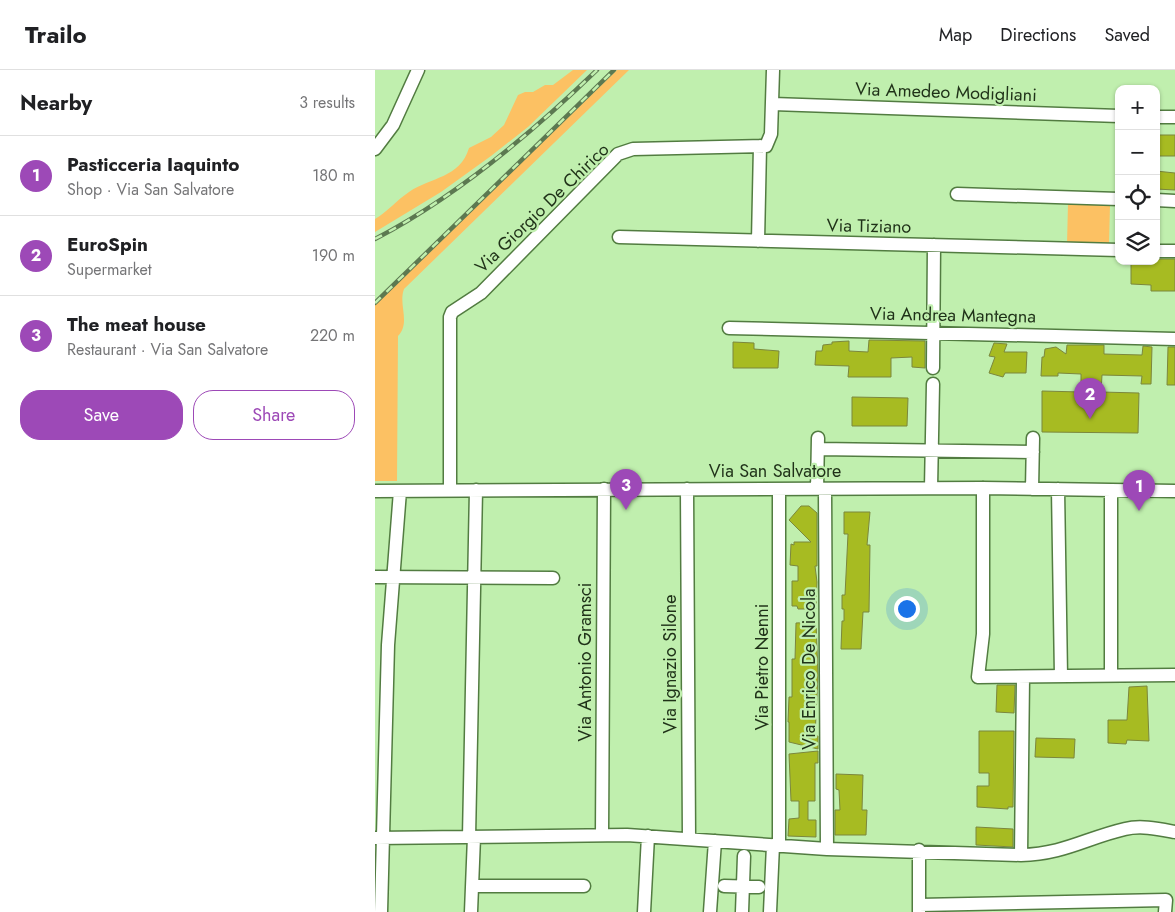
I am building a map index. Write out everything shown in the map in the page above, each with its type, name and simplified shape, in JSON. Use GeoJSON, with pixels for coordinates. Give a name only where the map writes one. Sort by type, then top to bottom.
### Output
{"type":"FeatureCollection","features":[{"type":"Feature","properties":{"kind":"street"},"geometry":{"type":"LineString","coordinates":[[375,149],[393,125],[418,70]]}},
{"type":"Feature","properties":{"kind":"street"},"geometry":{"type":"LineString","coordinates":[[758,241],[760,146],[766,146],[771,134],[773,70]]}},
{"type":"Feature","properties":{"kind":"street","name":"Via Amedeo Modigliani"},"geometry":{"type":"LineString","coordinates":[[773,104],[1115,116]]}},
{"type":"Feature","properties":{"kind":"street"},"geometry":{"type":"LineString","coordinates":[[1160,117],[1175,117]]}},
{"type":"Feature","properties":{"kind":"street","name":"Via Giorgio De Chirico"},"geometry":{"type":"LineString","coordinates":[[450,490],[450,317],[452,312],[481,293],[618,154],[633,149],[760,146]]}},
{"type":"Feature","properties":{"kind":"street"},"geometry":{"type":"LineString","coordinates":[[957,194],[1115,199]]}},
{"type":"Feature","properties":{"kind":"street"},"geometry":{"type":"LineString","coordinates":[[1160,200],[1175,201]]}},
{"type":"Feature","properties":{"kind":"street","name":"Via Tiziano"},"geometry":{"type":"LineString","coordinates":[[619,237],[1115,250]]}},
{"type":"Feature","properties":{"kind":"street"},"geometry":{"type":"LineString","coordinates":[[933,368],[934,245]]}},
{"type":"Feature","properties":{"kind":"street"},"geometry":{"type":"LineString","coordinates":[[1160,251],[1175,251]]}},
{"type":"Feature","properties":{"kind":"street","name":"Via Andrea Mantegna"},"geometry":{"type":"LineString","coordinates":[[729,328],[1175,339]]}},
{"type":"Feature","properties":{"kind":"street"},"geometry":{"type":"LineString","coordinates":[[931,488],[933,384]]}},
{"type":"Feature","properties":{"kind":"street"},"geometry":{"type":"LineString","coordinates":[[1032,489],[1033,438]]}},
{"type":"Feature","properties":{"kind":"street","name":"Via Enrico De Nicola"},"geometry":{"type":"LineString","coordinates":[[827,849],[821,488],[818,444],[931,450]]}},
{"type":"Feature","properties":{"kind":"street"},"geometry":{"type":"LineString","coordinates":[[931,450],[1033,452]]}},
{"type":"Feature","properties":{"kind":"street","name":"Via San Salvatore"},"geometry":{"type":"LineString","coordinates":[[375,491],[821,488],[1175,490]]}},
{"type":"Feature","properties":{"kind":"street"},"geometry":{"type":"LineString","coordinates":[[983,488],[983,634],[978,677],[1175,675]]}},
{"type":"Feature","properties":{"kind":"street","name":"Via Antonio Gramsci"},"geometry":{"type":"LineString","coordinates":[[602,835],[604,489]]}},
{"type":"Feature","properties":{"kind":"street","name":"Via Ignazio Silone"},"geometry":{"type":"LineString","coordinates":[[687,489],[689,839]]}},
{"type":"Feature","properties":{"kind":"street","name":"Via Pietro Nenni"},"geometry":{"type":"LineString","coordinates":[[770,912],[776,845],[779,489]]}},
{"type":"Feature","properties":{"kind":"street"},"geometry":{"type":"LineString","coordinates":[[1058,489],[1061,676]]}},
{"type":"Feature","properties":{"kind":"street"},"geometry":{"type":"LineString","coordinates":[[471,912],[473,577],[476,490]]}},
{"type":"Feature","properties":{"kind":"street"},"geometry":{"type":"LineString","coordinates":[[1111,490],[1111,676]]}},
{"type":"Feature","properties":{"kind":"street"},"geometry":{"type":"LineString","coordinates":[[381,912],[379,838],[388,645],[400,491]]}},
{"type":"Feature","properties":{"kind":"street"},"geometry":{"type":"LineString","coordinates":[[375,577],[553,578]]}},
{"type":"Feature","properties":{"kind":"street"},"geometry":{"type":"LineString","coordinates":[[1021,855],[1023,677]]}},
{"type":"Feature","properties":{"kind":"street"},"geometry":{"type":"LineString","coordinates":[[379,838],[648,836],[827,849],[919,850],[1021,855],[1063,850],[1126,828],[1151,828],[1175,832]]}},
{"type":"Feature","properties":{"kind":"street"},"geometry":{"type":"LineString","coordinates":[[644,912],[648,836]]}},
{"type":"Feature","properties":{"kind":"street"},"geometry":{"type":"LineString","coordinates":[[710,912],[715,841]]}},
{"type":"Feature","properties":{"kind":"street"},"geometry":{"type":"LineString","coordinates":[[919,850],[919,908],[1166,900],[1165,912]]}},
{"type":"Feature","properties":{"kind":"street"},"geometry":{"type":"LineString","coordinates":[[742,912],[744,856]]}},
{"type":"Feature","properties":{"kind":"street"},"geometry":{"type":"LineString","coordinates":[[472,886],[584,886]]}},
{"type":"Feature","properties":{"kind":"street"},"geometry":{"type":"LineString","coordinates":[[724,886],[759,887]]}},
{"type":"Feature","properties":{"kind":"shaded area"},"geometry":{"type":"Polygon","coordinates":[[[573,70],[587,70],[528,127],[441,192],[375,232],[375,219],[409,192],[452,171],[465,158],[469,148],[491,137],[504,125],[518,95],[525,92],[533,92],[545,85],[553,85],[573,70]]]}},
{"type":"Feature","properties":{"kind":"shaded area"},"geometry":{"type":"Polygon","coordinates":[[[617,70],[629,70],[404,289],[402,301],[404,325],[398,336],[397,481],[375,481],[375,305],[617,70]]]}},
{"type":"Feature","properties":{"kind":"shaded area"},"geometry":{"type":"Polygon","coordinates":[[[1068,204],[1110,205],[1109,245],[1067,244],[1068,204]]]}},
{"type":"Feature","properties":{"kind":"building"},"geometry":{"type":"Polygon","coordinates":[[[1160,135],[1175,135],[1175,156],[1160,156],[1160,135]]]}},
{"type":"Feature","properties":{"kind":"building"},"geometry":{"type":"Polygon","coordinates":[[[1160,171],[1175,173],[1175,190],[1160,189],[1160,171]]]}},
{"type":"Feature","properties":{"kind":"building"},"geometry":{"type":"Polygon","coordinates":[[[1160,259],[1175,259],[1175,291],[1151,291],[1151,285],[1131,284],[1131,265],[1160,265],[1160,259]]]}},
{"type":"Feature","properties":{"kind":"building"},"geometry":{"type":"Polygon","coordinates":[[[869,340],[925,341],[925,368],[912,367],[912,357],[891,358],[891,377],[848,377],[849,366],[815,365],[816,351],[822,351],[823,345],[832,344],[832,342],[849,341],[849,351],[868,352],[869,340]]]}},
{"type":"Feature","properties":{"kind":"building"},"geometry":{"type":"Polygon","coordinates":[[[733,342],[754,343],[754,349],[779,351],[778,368],[733,368],[733,342]]]}},
{"type":"Feature","properties":{"kind":"building"},"geometry":{"type":"Polygon","coordinates":[[[994,343],[1007,344],[1004,352],[1027,352],[1026,373],[1005,373],[1003,377],[989,373],[995,357],[989,356],[994,343]]]}},
{"type":"Feature","properties":{"kind":"building"},"geometry":{"type":"Polygon","coordinates":[[[1067,345],[1104,345],[1104,354],[1142,355],[1143,346],[1152,347],[1151,384],[1141,384],[1142,376],[1102,375],[1101,392],[1139,393],[1138,433],[1042,432],[1042,391],[1081,392],[1081,374],[1058,373],[1058,376],[1041,376],[1042,357],[1044,357],[1045,349],[1056,347],[1066,354],[1067,345]]]}},
{"type":"Feature","properties":{"kind":"building"},"geometry":{"type":"Polygon","coordinates":[[[1168,347],[1175,347],[1175,385],[1167,385],[1168,347]]]}},
{"type":"Feature","properties":{"kind":"building"},"geometry":{"type":"Polygon","coordinates":[[[852,397],[908,398],[907,426],[852,426],[852,397]]]}},
{"type":"Feature","properties":{"kind":"building"},"geometry":{"type":"Polygon","coordinates":[[[801,506],[809,506],[817,513],[816,609],[798,609],[797,606],[792,606],[792,581],[798,581],[798,566],[790,565],[791,544],[794,545],[794,542],[811,542],[789,520],[801,506]]]}},
{"type":"Feature","properties":{"kind":"building"},"geometry":{"type":"Polygon","coordinates":[[[844,512],[870,512],[867,545],[870,545],[869,612],[863,612],[861,649],[841,649],[842,621],[844,621],[842,595],[845,595],[848,534],[844,534],[844,512]]]}},
{"type":"Feature","properties":{"kind":"building"},"geometry":{"type":"Polygon","coordinates":[[[816,622],[818,675],[815,736],[818,736],[818,749],[789,742],[788,722],[789,697],[792,697],[792,659],[795,659],[796,623],[816,622]]]}},
{"type":"Feature","properties":{"kind":"building"},"geometry":{"type":"Polygon","coordinates":[[[997,685],[1015,685],[1014,713],[996,712],[997,685]]]}},
{"type":"Feature","properties":{"kind":"building"},"geometry":{"type":"Polygon","coordinates":[[[1147,686],[1149,741],[1127,740],[1126,744],[1108,743],[1108,720],[1127,720],[1129,687],[1147,686]]]}},
{"type":"Feature","properties":{"kind":"building"},"geometry":{"type":"Polygon","coordinates":[[[979,731],[1014,731],[1013,807],[1008,807],[1008,809],[977,807],[977,786],[989,786],[989,773],[979,773],[979,731]]]}},
{"type":"Feature","properties":{"kind":"building"},"geometry":{"type":"Polygon","coordinates":[[[1036,738],[1075,739],[1074,758],[1035,757],[1036,738]]]}},
{"type":"Feature","properties":{"kind":"building"},"geometry":{"type":"Polygon","coordinates":[[[818,751],[818,763],[815,763],[815,801],[808,801],[808,820],[816,820],[816,837],[788,836],[789,819],[799,818],[799,801],[791,801],[789,754],[818,751]]]}},
{"type":"Feature","properties":{"kind":"building"},"geometry":{"type":"Polygon","coordinates":[[[836,774],[863,775],[862,810],[867,810],[866,835],[835,835],[835,810],[840,810],[839,790],[836,789],[836,774]]]}},
{"type":"Feature","properties":{"kind":"building"},"geometry":{"type":"Polygon","coordinates":[[[976,827],[1013,829],[1013,847],[976,845],[976,827]]]}},
{"type":"Feature","properties":{"kind":"railway"},"geometry":{"type":"LineString","coordinates":[[375,239],[405,223],[434,204],[492,162],[546,117],[597,70]]}},
{"type":"Feature","properties":{"kind":"railway"},"geometry":{"type":"LineString","coordinates":[[375,303],[614,70]]}},
{"type":"Feature","properties":{"kind":"place","name":"EuroSpin"},"geometry":{"type":"Point","coordinates":[1090,419]}},
{"type":"Feature","properties":{"kind":"place","name":"The meat house"},"geometry":{"type":"Point","coordinates":[626,510]}},
{"type":"Feature","properties":{"kind":"place","name":"Pasticceria Iaquinto"},"geometry":{"type":"Point","coordinates":[1139,511]}}]}
